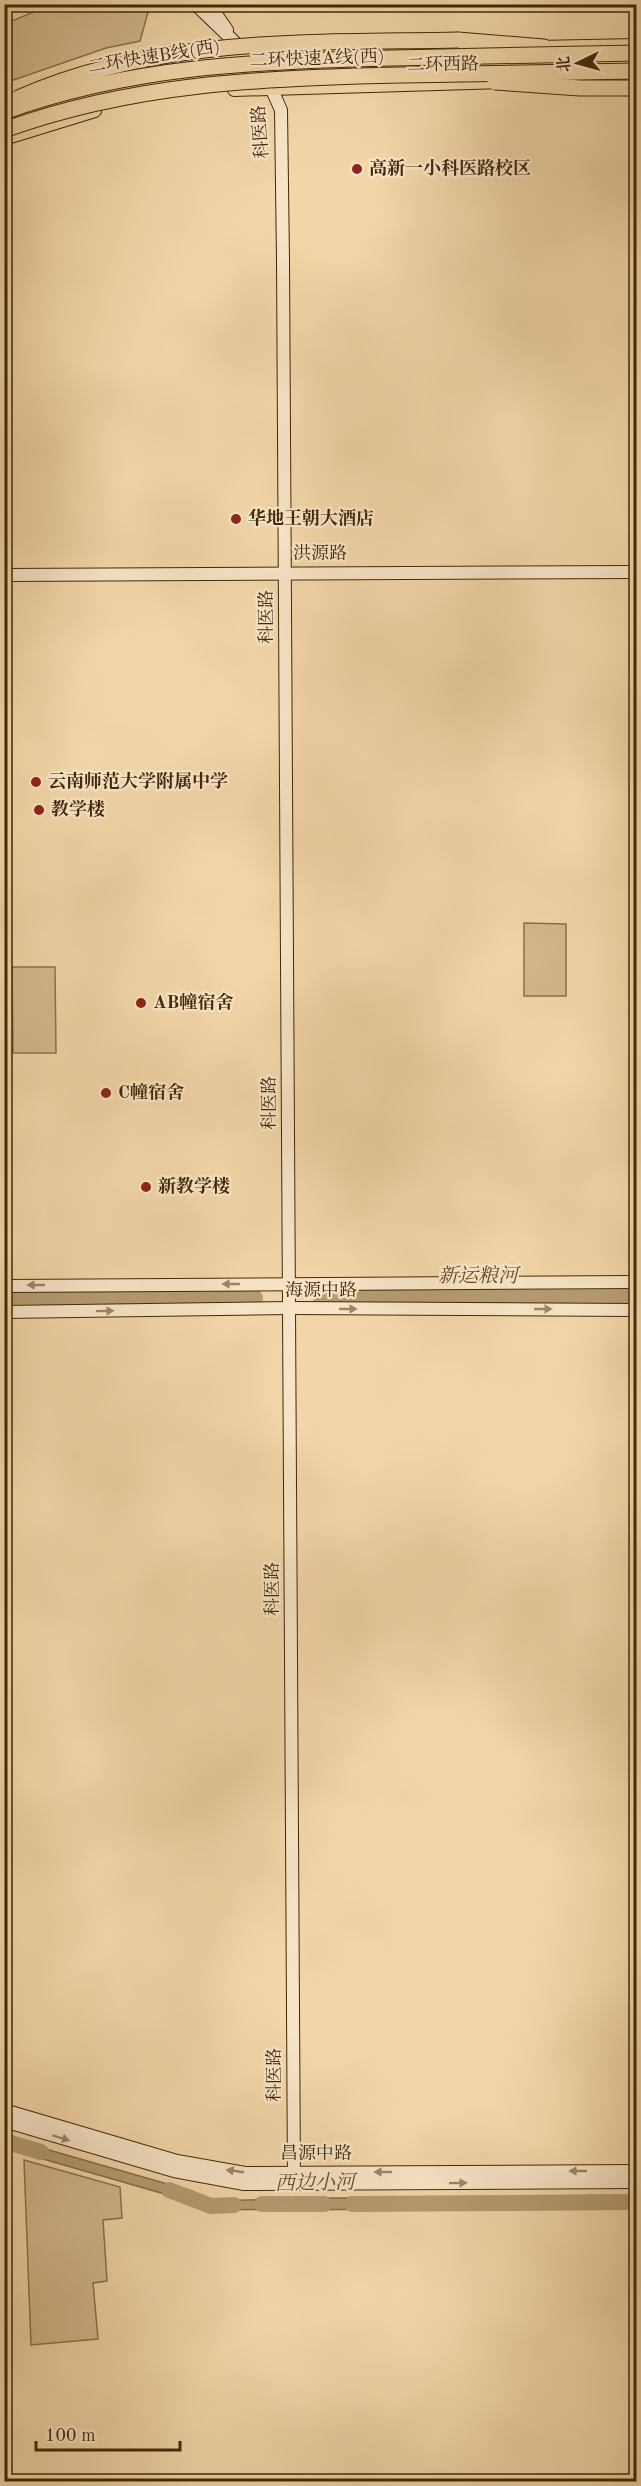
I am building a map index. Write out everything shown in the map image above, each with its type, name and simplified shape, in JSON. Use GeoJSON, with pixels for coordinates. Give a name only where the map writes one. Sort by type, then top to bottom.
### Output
{"type":"FeatureCollection","features":[{"type":"Feature","properties":{"kind":"highway"},"geometry":{"type":"LineString","coordinates":[[4,103],[85,72],[163,54],[271,44],[459,40],[544,47]]}},
{"type":"Feature","properties":{"kind":"highway","name":"二环快速B线(西)"},"geometry":{"type":"LineString","coordinates":[[4,112],[104,83],[215,66],[324,60],[636,53]]}},
{"type":"Feature","properties":{"kind":"highway","name":"二环快速A线(西)"},"geometry":{"type":"LineString","coordinates":[[4,130],[91,103],[177,87],[273,79],[636,71]]}},
{"type":"Feature","properties":{"kind":"highway"},"geometry":{"type":"LineString","coordinates":[[405,75],[565,87],[636,88]]}},
{"type":"Feature","properties":{"kind":"main road","name":"二环西路"},"geometry":{"type":"LineString","coordinates":[[4,103],[76,80],[127,69],[248,54],[636,45]]}},
{"type":"Feature","properties":{"kind":"main road","name":"二环西路"},"geometry":{"type":"LineString","coordinates":[[4,139],[69,118],[134,103],[207,92],[273,87],[636,79]]}},
{"type":"Feature","properties":{"kind":"street"},"geometry":{"type":"LineString","coordinates":[[195,4],[232,38]]}},
{"type":"Feature","properties":{"kind":"street"},"geometry":{"type":"LineString","coordinates":[[209,4],[232,38]]}},
{"type":"Feature","properties":{"kind":"street","name":"科医路"},"geometry":{"type":"LineString","coordinates":[[232,38],[248,54],[273,87],[279,101],[281,121],[294,2178]]}},
{"type":"Feature","properties":{"kind":"street","name":"洪源路"},"geometry":{"type":"LineString","coordinates":[[4,575],[636,572]]}},
{"type":"Feature","properties":{"kind":"street","name":"海源中路"},"geometry":{"type":"LineString","coordinates":[[4,1286],[636,1282]]}},
{"type":"Feature","properties":{"kind":"street","name":"海源中路"},"geometry":{"type":"LineString","coordinates":[[4,1312],[290,1308],[636,1310]]}},
{"type":"Feature","properties":{"kind":"street","name":"昌源中路"},"geometry":{"type":"LineString","coordinates":[[4,2110],[204,2167],[245,2173],[294,2178],[636,2182]]}},
{"type":"Feature","properties":{"kind":"street","name":"昌源中路"},"geometry":{"type":"LineString","coordinates":[[4,2121],[202,2178],[244,2184],[294,2178],[636,2171]]}},
{"type":"Feature","properties":{"kind":"shaded area"},"geometry":{"type":"Polygon","coordinates":[[[50,5],[150,5],[140,41],[106,48],[5,83],[5,24],[50,5]]]}},
{"type":"Feature","properties":{"kind":"shaded area"},"geometry":{"type":"Polygon","coordinates":[[[524,923],[566,924],[566,996],[524,996],[524,923]]]}},
{"type":"Feature","properties":{"kind":"shaded area"},"geometry":{"type":"Polygon","coordinates":[[[12,967],[55,967],[56,1053],[13,1053],[12,967]]]}},
{"type":"Feature","properties":{"kind":"shaded area"},"geometry":{"type":"Polygon","coordinates":[[[21,2142],[192,2191],[189,2201],[22,2153],[21,2142]]]}},
{"type":"Feature","properties":{"kind":"shaded area"},"geometry":{"type":"Polygon","coordinates":[[[24,2160],[120,2187],[122,2218],[103,2220],[107,2281],[93,2283],[98,2339],[31,2345],[24,2160]]]}},
{"type":"Feature","properties":{"kind":"shaded area"},"geometry":{"type":"Polygon","coordinates":[[[593,2195],[594,2205],[532,2208],[532,2199],[593,2195]]]}},
{"type":"Feature","properties":{"kind":"shaded area"},"geometry":{"type":"Polygon","coordinates":[[[610,2196],[636,2196],[636,2206],[611,2206],[610,2196]]]}},
{"type":"Feature","properties":{"kind":"shaded area"},"geometry":{"type":"Polygon","coordinates":[[[520,2197],[520,2207],[464,2208],[464,2198],[520,2197]]]}},
{"type":"Feature","properties":{"kind":"shaded area"},"geometry":{"type":"Polygon","coordinates":[[[303,2198],[375,2198],[375,2209],[304,2210],[303,2198]]]}},
{"type":"Feature","properties":{"kind":"shaded area"},"geometry":{"type":"Polygon","coordinates":[[[453,2198],[453,2209],[386,2209],[385,2199],[453,2198]]]}},
{"type":"Feature","properties":{"kind":"shaded area"},"geometry":{"type":"Polygon","coordinates":[[[285,2199],[286,2209],[210,2210],[212,2201],[285,2199]]]}},
{"type":"Feature","properties":{"kind":"waterway","name":"新运粮河"},"geometry":{"type":"LineString","coordinates":[[321,1298],[636,1297]]}},
{"type":"Feature","properties":{"kind":"waterway","name":"新运粮河"},"geometry":{"type":"LineString","coordinates":[[4,1299],[255,1298]]}},
{"type":"Feature","properties":{"kind":"waterway","name":"西边小河"},"geometry":{"type":"LineString","coordinates":[[4,2141],[41,2152]]}},
{"type":"Feature","properties":{"kind":"waterway","name":"西边小河"},"geometry":{"type":"LineString","coordinates":[[169,2190],[211,2206],[234,2205]]}},
{"type":"Feature","properties":{"kind":"waterway","name":"西边小河"},"geometry":{"type":"LineString","coordinates":[[352,2204],[636,2202]]}},
{"type":"Feature","properties":{"kind":"waterway","name":"西边小河"},"geometry":{"type":"LineString","coordinates":[[262,2204],[324,2204]]}},
{"type":"Feature","properties":{"kind":"place","name":"高新一小科医路校区"},"geometry":{"type":"Point","coordinates":[357,169]}},
{"type":"Feature","properties":{"kind":"place","name":"华地王朝大酒店"},"geometry":{"type":"Point","coordinates":[236,519]}},
{"type":"Feature","properties":{"kind":"place","name":"云南师范大学附属中学"},"geometry":{"type":"Point","coordinates":[36,782]}},
{"type":"Feature","properties":{"kind":"place","name":"教学楼"},"geometry":{"type":"Point","coordinates":[39,810]}},
{"type":"Feature","properties":{"kind":"place","name":"AB幢宿舍"},"geometry":{"type":"Point","coordinates":[141,1003]}},
{"type":"Feature","properties":{"kind":"place","name":"C幢宿舍"},"geometry":{"type":"Point","coordinates":[106,1093]}},
{"type":"Feature","properties":{"kind":"place","name":"新教学楼"},"geometry":{"type":"Point","coordinates":[146,1187]}}]}
